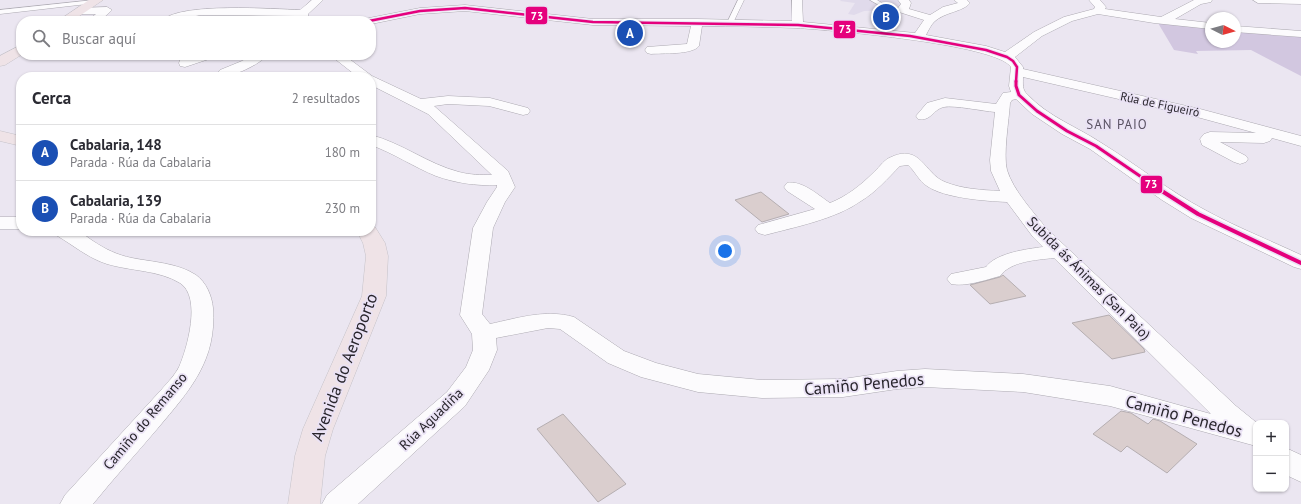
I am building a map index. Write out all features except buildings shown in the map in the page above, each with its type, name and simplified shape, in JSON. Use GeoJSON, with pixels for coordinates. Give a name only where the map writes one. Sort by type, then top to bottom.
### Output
{"type":"FeatureCollection","features":[{"type":"Feature","properties":{"kind":"main road"},"geometry":{"type":"LineString","coordinates":[[72,16],[96,1]]}},
{"type":"Feature","properties":{"kind":"main road"},"geometry":{"type":"LineString","coordinates":[[0,62],[16,52]]}},
{"type":"Feature","properties":{"kind":"main road"},"geometry":{"type":"LineString","coordinates":[[0,136],[16,140]]}},
{"type":"Feature","properties":{"kind":"main road","name":"Avenida do Aeroporto"},"geometry":{"type":"LineString","coordinates":[[304,504],[310,456],[318,429],[374,296],[378,270],[377,256],[370,236]]}},
{"type":"Feature","properties":{"kind":"street"},"geometry":{"type":"LineString","coordinates":[[303,16],[318,0]]}},
{"type":"Feature","properties":{"kind":"street"},"geometry":{"type":"LineString","coordinates":[[376,20],[420,11],[494,0]]}},
{"type":"Feature","properties":{"kind":"street"},"geometry":{"type":"LineString","coordinates":[[797,0],[798,25]]}},
{"type":"Feature","properties":{"kind":"street"},"geometry":{"type":"LineString","coordinates":[[919,37],[930,19],[937,17],[944,11],[960,7],[965,3],[959,0]]}},
{"type":"Feature","properties":{"kind":"street"},"geometry":{"type":"LineString","coordinates":[[1094,0],[1101,6],[1098,11]]}},
{"type":"Feature","properties":{"kind":"street"},"geometry":{"type":"LineString","coordinates":[[1163,21],[1198,2],[1207,0]]}},
{"type":"Feature","properties":{"kind":"street"},"geometry":{"type":"LineString","coordinates":[[1258,0],[1301,1]]}},
{"type":"Feature","properties":{"kind":"street"},"geometry":{"type":"LineString","coordinates":[[466,5],[593,22],[730,22],[798,25],[842,24],[966,45],[1007,57],[1013,61],[1017,67],[1016,86],[1019,95],[1037,111],[1118,161],[1168,196],[1198,214],[1301,263]]}},
{"type":"Feature","properties":{"kind":"street"},"geometry":{"type":"LineString","coordinates":[[903,5],[930,19]]}},
{"type":"Feature","properties":{"kind":"street"},"geometry":{"type":"LineString","coordinates":[[1115,14],[1116,11],[1127,5]]}},
{"type":"Feature","properties":{"kind":"street"},"geometry":{"type":"LineString","coordinates":[[81,11],[107,10],[99,16]]}},
{"type":"Feature","properties":{"kind":"street"},"geometry":{"type":"LineString","coordinates":[[1007,57],[1038,34],[1068,19],[1098,11],[1163,21],[1205,25]]}},
{"type":"Feature","properties":{"kind":"street"},"geometry":{"type":"LineString","coordinates":[[185,16],[195,13],[275,16]]}},
{"type":"Feature","properties":{"kind":"street"},"geometry":{"type":"LineString","coordinates":[[651,50],[688,48],[693,46],[697,22]]}},
{"type":"Feature","properties":{"kind":"street"},"geometry":{"type":"LineString","coordinates":[[1241,29],[1301,34]]}},
{"type":"Feature","properties":{"kind":"street"},"geometry":{"type":"LineString","coordinates":[[185,63],[194,60]]}},
{"type":"Feature","properties":{"kind":"street"},"geometry":{"type":"LineString","coordinates":[[229,72],[254,60]]}},
{"type":"Feature","properties":{"kind":"street"},"geometry":{"type":"LineString","coordinates":[[343,60],[359,72]]}},
{"type":"Feature","properties":{"kind":"street","name":"Rúa de Figueiró"},"geometry":{"type":"LineString","coordinates":[[1017,72],[1200,112],[1301,141]]}},
{"type":"Feature","properties":{"kind":"street"},"geometry":{"type":"LineString","coordinates":[[376,82],[433,111],[502,175],[506,186],[483,228],[477,278],[472,300],[472,315],[484,333]]}},
{"type":"Feature","properties":{"kind":"street"},"geometry":{"type":"LineString","coordinates":[[923,116],[932,106],[945,102],[1002,109],[1003,103],[1008,96],[1019,95]]}},
{"type":"Feature","properties":{"kind":"street"},"geometry":{"type":"LineString","coordinates":[[419,103],[448,100],[490,102],[523,111]]}},
{"type":"Feature","properties":{"kind":"street","name":"Subida ás Ánimas (San Paio)"},"geometry":{"type":"LineString","coordinates":[[1002,109],[998,160],[999,171],[1012,197],[1040,233],[1227,414],[1253,434]]}},
{"type":"Feature","properties":{"kind":"street"},"geometry":{"type":"LineString","coordinates":[[1240,158],[1217,148],[1208,142],[1208,139],[1210,137],[1275,138],[1276,135]]}},
{"type":"Feature","properties":{"kind":"street"},"geometry":{"type":"LineString","coordinates":[[376,142],[445,173],[466,179],[504,180]]}},
{"type":"Feature","properties":{"kind":"street"},"geometry":{"type":"LineString","coordinates":[[765,229],[829,210],[863,193],[894,162],[903,159],[917,163],[928,179],[941,186],[978,194],[1012,197]]}},
{"type":"Feature","properties":{"kind":"street"},"geometry":{"type":"LineString","coordinates":[[793,186],[829,210]]}},
{"type":"Feature","properties":{"kind":"street"},"geometry":{"type":"LineString","coordinates":[[0,223],[16,223]]}},
{"type":"Feature","properties":{"kind":"street","name":"Camiño do Remanso"},"geometry":{"type":"LineString","coordinates":[[71,236],[98,253],[114,260],[173,273],[194,283],[201,299],[203,325],[197,355],[186,376],[166,401],[75,504]]}},
{"type":"Feature","properties":{"kind":"street"},"geometry":{"type":"LineString","coordinates":[[958,279],[993,272],[998,264],[1028,255],[1059,251]]}},
{"type":"Feature","properties":{"kind":"street","name":"Camiño Penedos"},"geometry":{"type":"LineString","coordinates":[[484,333],[519,324],[548,320],[566,322],[616,357],[650,370],[698,383],[762,390],[843,388],[897,380],[925,378],[1023,383],[1110,396],[1253,435]]}},
{"type":"Feature","properties":{"kind":"street","name":"Rúa Aguadiña"},"geometry":{"type":"LineString","coordinates":[[337,504],[456,399],[477,370],[485,350],[484,333]]}},
{"type":"Feature","properties":{"kind":"street"},"geometry":{"type":"LineString","coordinates":[[1289,462],[1301,470]]}},
{"type":"Feature","properties":{"kind":"lane"},"geometry":{"type":"LineString","coordinates":[[730,22],[741,0]]}},
{"type":"Feature","properties":{"kind":"lane"},"geometry":{"type":"LineString","coordinates":[[873,0],[886,7],[903,5]]}},
{"type":"Feature","properties":{"kind":"lane"},"geometry":{"type":"LineString","coordinates":[[0,12],[96,1]]}},
{"type":"Feature","properties":{"kind":"shaded area"},"geometry":{"type":"Polygon","coordinates":[[[899,0],[902,3],[902,6],[888,10],[864,11],[854,15],[848,14],[855,3],[840,1],[899,0]]]}},
{"type":"Feature","properties":{"kind":"shaded area"},"geometry":{"type":"Polygon","coordinates":[[[1158,23],[1205,28],[1205,48],[1241,48],[1241,31],[1301,36],[1301,76],[1251,50],[1196,51],[1198,54],[1174,50],[1158,23]]]}},
{"type":"Feature","properties":{"kind":"transit line","name":"73"},"geometry":{"type":"LineString","coordinates":[[376,20],[420,11],[465,8],[593,22],[798,25],[910,36],[986,50],[1007,57],[1013,61],[1017,67],[1016,86],[1019,95],[1037,111],[1067,131],[1096,146],[1168,196],[1198,214],[1301,263]]}},
{"type":"Feature","properties":{"kind":"place","name":"Cabalaria, 139"},"geometry":{"type":"Point","coordinates":[886,17]}},
{"type":"Feature","properties":{"kind":"place","name":"Cabalaria, 148"},"geometry":{"type":"Point","coordinates":[630,33]}},
{"type":"Feature","properties":{"kind":"district","name":"SAN PAIO"},"geometry":{"type":"Point","coordinates":[1117,124]}}]}
